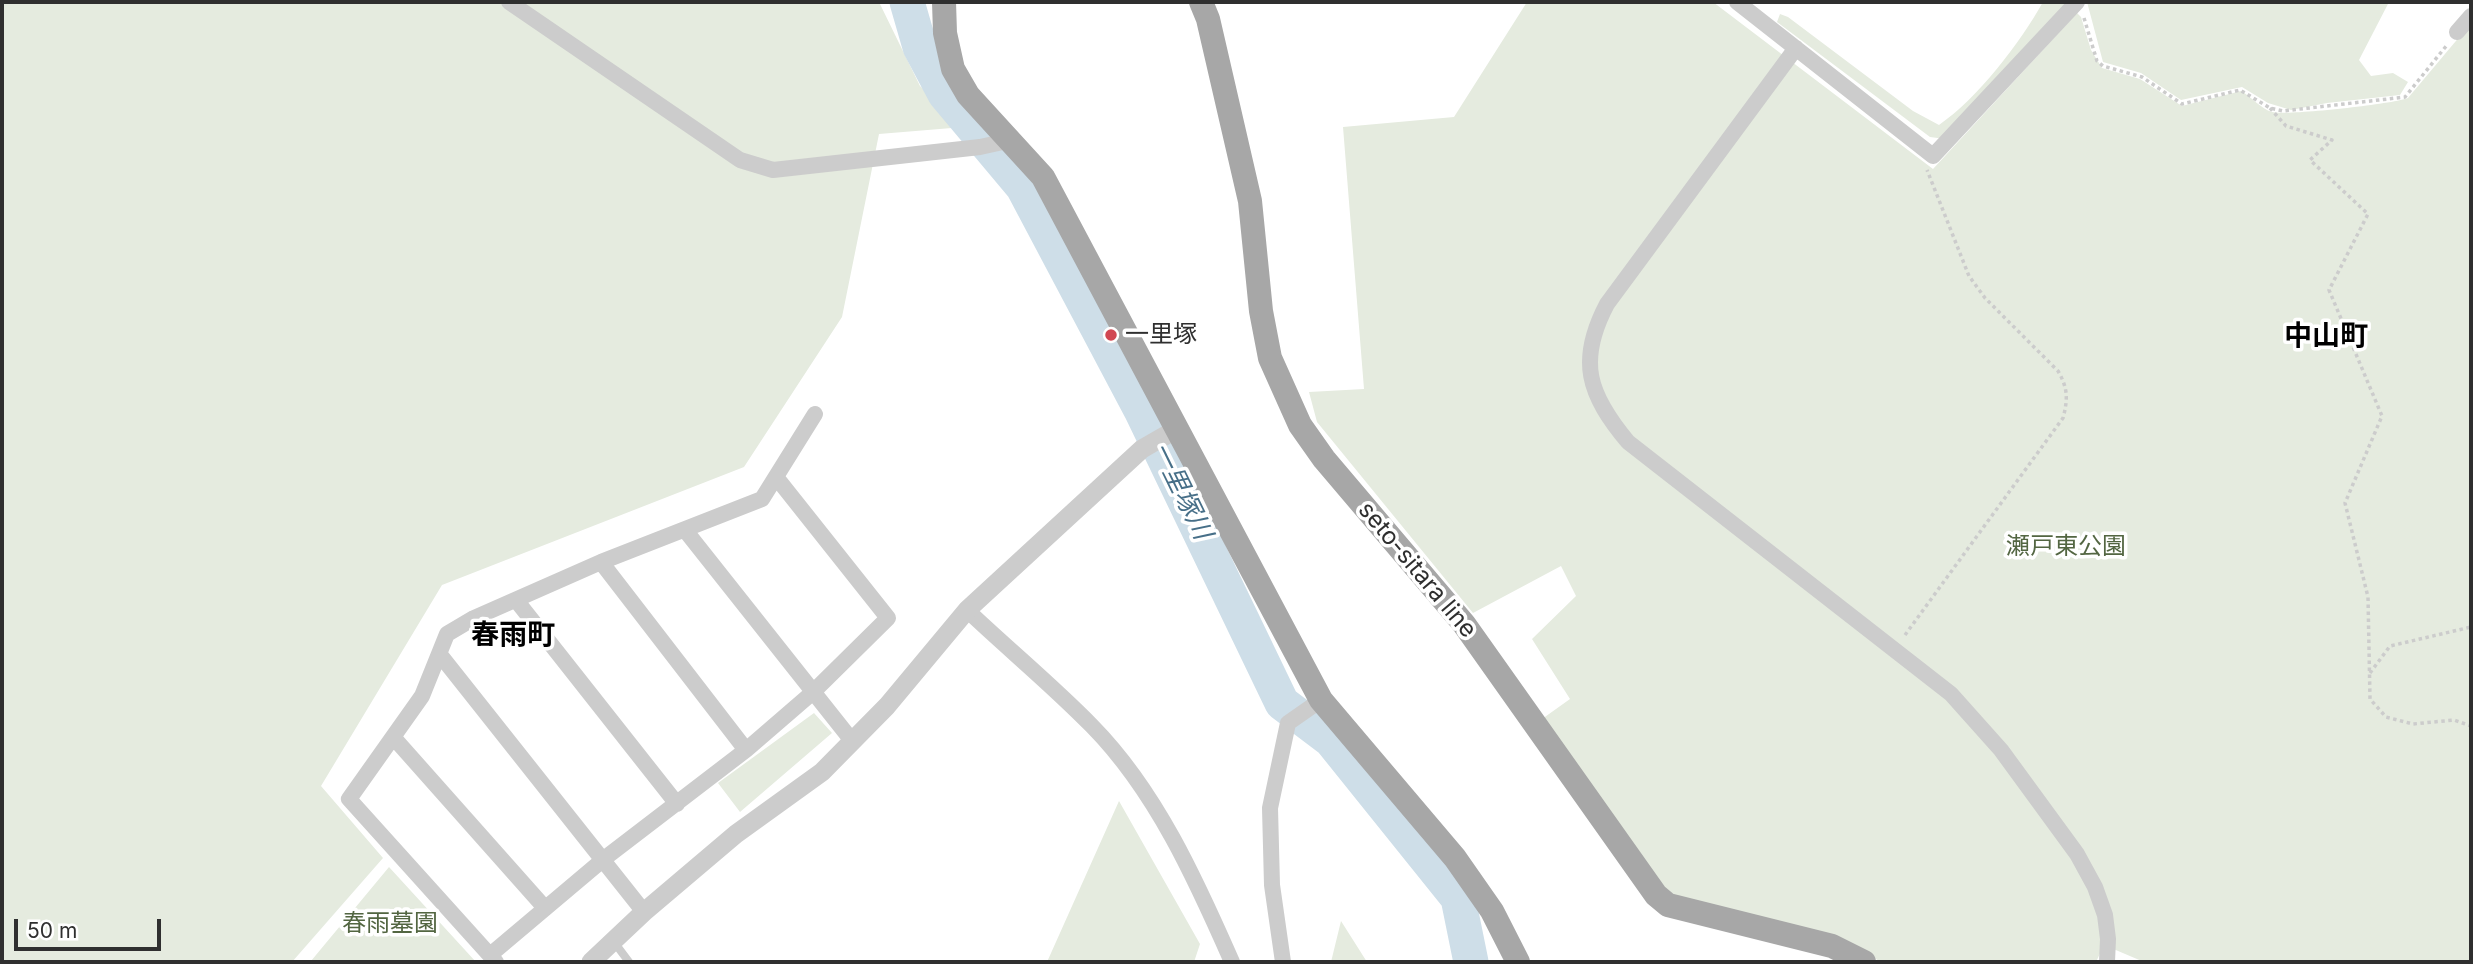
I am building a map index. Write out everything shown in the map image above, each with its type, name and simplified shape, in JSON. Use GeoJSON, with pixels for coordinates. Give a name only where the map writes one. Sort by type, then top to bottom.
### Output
{"type":"FeatureCollection","features":[{"type":"Feature","properties":{"kind":"main road"},"geometry":{"type":"LineString","coordinates":[[944,2],[945,33],[953,69],[968,95],[1049,187],[1317,702],[1455,858],[1492,911],[1518,962]]}},
{"type":"Feature","properties":{"kind":"main road","name":"seto-sitara line"},"geometry":{"type":"LineString","coordinates":[[1201,2],[1208,19],[1250,201],[1261,311],[1270,358],[1300,425],[1324,459],[1464,624],[1656,895],[1668,905],[1832,946],[1864,962]]}},
{"type":"Feature","properties":{"kind":"street"},"geometry":{"type":"LineString","coordinates":[[509,2],[740,160],[773,170],[980,147],[1009,141]]}},
{"type":"Feature","properties":{"kind":"street"},"geometry":{"type":"LineString","coordinates":[[1737,2],[1933,156],[2080,8]]}},
{"type":"Feature","properties":{"kind":"street"},"geometry":{"type":"LineString","coordinates":[[2457,32],[2471,16]]}},
{"type":"Feature","properties":{"kind":"street"},"geometry":{"type":"LineString","coordinates":[[1796,48],[1607,304],[1592,331],[1588,357],[1591,376],[1605,414],[1628,442],[1951,694],[1992,740],[2077,854],[2095,887],[2105,915],[2107,962]]}},
{"type":"Feature","properties":{"kind":"street"},"geometry":{"type":"LineString","coordinates":[[776,477],[888,618],[812,693],[746,750],[605,858],[545,908],[493,958],[349,799],[422,696],[441,656],[447,634],[474,618],[601,562],[762,499],[815,414]]}},
{"type":"Feature","properties":{"kind":"street"},"geometry":{"type":"LineString","coordinates":[[591,962],[644,912],[736,834],[822,772],[853,742],[967,610],[1142,449],[1175,430]]}},
{"type":"Feature","properties":{"kind":"street"},"geometry":{"type":"LineString","coordinates":[[685,530],[853,742]]}},
{"type":"Feature","properties":{"kind":"street"},"geometry":{"type":"LineString","coordinates":[[601,562],[746,750]]}},
{"type":"Feature","properties":{"kind":"street"},"geometry":{"type":"LineString","coordinates":[[516,600],[677,804]]}},
{"type":"Feature","properties":{"kind":"street"},"geometry":{"type":"LineString","coordinates":[[967,610],[1093,727],[1123,764],[1167,829],[1203,897],[1232,962]]}},
{"type":"Feature","properties":{"kind":"street"},"geometry":{"type":"LineString","coordinates":[[441,656],[605,858],[644,912]]}},
{"type":"Feature","properties":{"kind":"street"},"geometry":{"type":"LineString","coordinates":[[1283,962],[1272,885],[1270,808],[1289,723],[1317,702]]}},
{"type":"Feature","properties":{"kind":"street"},"geometry":{"type":"LineString","coordinates":[[394,738],[545,908]]}},
{"type":"Feature","properties":{"kind":"lane"},"geometry":{"type":"LineString","coordinates":[[614,942],[629,962]]}},
{"type":"Feature","properties":{"kind":"path"},"geometry":{"type":"LineString","coordinates":[[2080,8],[2097,61],[2103,66],[2143,77],[2182,104],[2240,90],[2270,108],[2286,126],[2332,140],[2310,160],[2368,214],[2329,290],[2382,416],[2345,503],[2368,597],[2370,699],[2386,717],[2413,724],[2454,720],[2471,726]]}},
{"type":"Feature","properties":{"kind":"path"},"geometry":{"type":"LineString","coordinates":[[2270,108],[2301,112],[2333,104],[2405,97],[2457,32]]}},
{"type":"Feature","properties":{"kind":"path"},"geometry":{"type":"LineString","coordinates":[[1895,650],[2063,418],[2068,401],[2066,385],[2059,371],[1985,298],[1969,276],[1926,170],[1933,156]]}},
{"type":"Feature","properties":{"kind":"path"},"geometry":{"type":"LineString","coordinates":[[2369,674],[2390,646],[2471,627]]}},
{"type":"Feature","properties":{"kind":"green space"},"geometry":{"type":"Polygon","coordinates":[[[2,2],[879,2],[920,86],[964,127],[879,134],[842,317],[744,467],[442,585],[321,786],[383,858],[292,962],[2,962],[2,2]]]}},
{"type":"Feature","properties":{"kind":"green space","name":"瀬戸東公園"},"geometry":{"type":"Polygon","coordinates":[[[1527,2],[1713,2],[1933,169],[2077,13],[2081,17],[2091,50],[2102,68],[2140,79],[2182,106],[2241,91],[2260,106],[2281,113],[2362,106],[2408,98],[2471,23],[2471,962],[2144,962],[2104,945],[2096,962],[1881,962],[1855,947],[1683,900],[1653,878],[1542,719],[1570,699],[1532,639],[1576,596],[1561,566],[1473,613],[1317,422],[1309,392],[1364,389],[1343,127],[1454,117],[1527,2]]]}},
{"type":"Feature","properties":{"kind":"green space"},"geometry":{"type":"Polygon","coordinates":[[[2043,2],[2068,2],[1945,139],[1930,137],[1777,22],[1780,14],[1788,17],[1913,111],[1939,125],[1954,114],[1997,69],[2023,35],[2043,2]]]}},
{"type":"Feature","properties":{"kind":"green space"},"geometry":{"type":"Polygon","coordinates":[[[2087,2],[2389,2],[2359,60],[2371,76],[2393,73],[2408,82],[2400,95],[2291,110],[2268,103],[2242,87],[2181,100],[2141,73],[2103,62],[2087,2]]]}},
{"type":"Feature","properties":{"kind":"green space"},"geometry":{"type":"Polygon","coordinates":[[[814,713],[832,733],[740,812],[718,783],[814,713]]]}},
{"type":"Feature","properties":{"kind":"green space"},"geometry":{"type":"Polygon","coordinates":[[[1119,801],[1200,944],[1194,962],[1047,962],[1119,801]]]}},
{"type":"Feature","properties":{"kind":"green space","name":"春雨墓園"},"geometry":{"type":"Polygon","coordinates":[[[389,867],[476,962],[311,961],[389,867]]]}},
{"type":"Feature","properties":{"kind":"green space"},"geometry":{"type":"Polygon","coordinates":[[[1341,921],[1367,962],[1331,962],[1341,921]]]}},
{"type":"Feature","properties":{"kind":"waterway","name":"一里塚川"},"geometry":{"type":"LineString","coordinates":[[907,2],[920,47],[945,94],[1023,187],[1141,410],[1282,703],[1331,740],[1458,898],[1471,962]]}},
{"type":"Feature","properties":{"kind":"place","name":"一里塚"},"geometry":{"type":"Point","coordinates":[1111,335]}},
{"type":"Feature","properties":{"kind":"district","name":"中山町"},"geometry":{"type":"Point","coordinates":[2326,337]}},
{"type":"Feature","properties":{"kind":"district","name":"春雨町"},"geometry":{"type":"Point","coordinates":[513,636]}}]}
